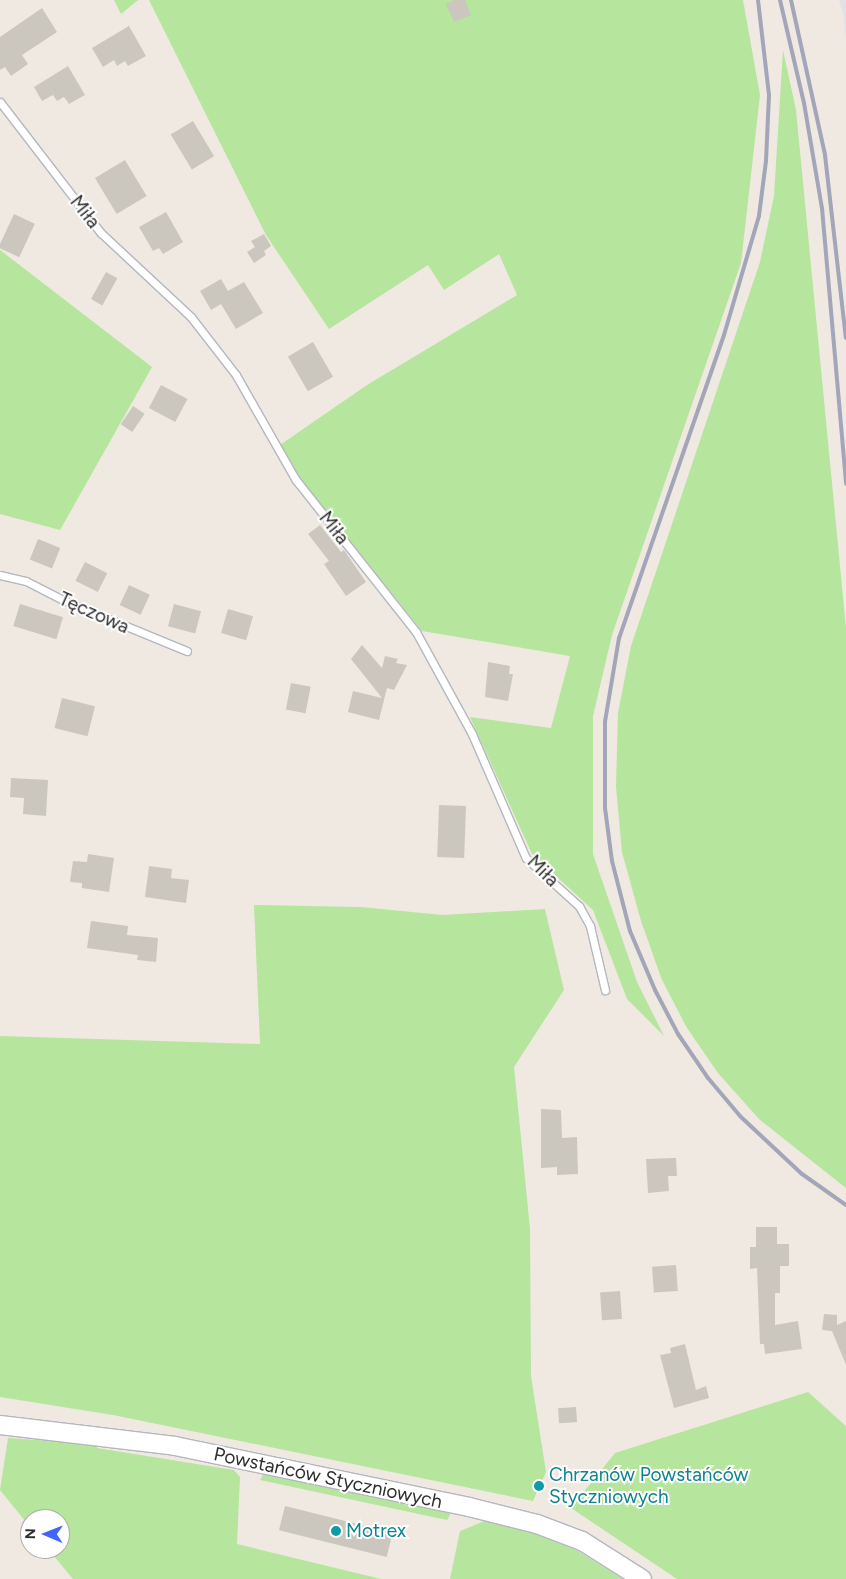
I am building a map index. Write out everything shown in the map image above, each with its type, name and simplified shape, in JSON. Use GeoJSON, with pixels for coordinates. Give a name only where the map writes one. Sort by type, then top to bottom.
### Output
{"type":"FeatureCollection","features":[{"type":"Feature","properties":{"kind":"street","name":"Powstańców Styczniowych"},"geometry":{"type":"LineString","coordinates":[[0,1426],[175,1446],[469,1507],[536,1524],[582,1542],[642,1579]]}},
{"type":"Feature","properties":{"kind":"lane","name":"Miła"},"geometry":{"type":"LineString","coordinates":[[0,102],[101,233],[192,317],[236,375],[296,480],[416,632],[472,734],[526,858],[579,906],[590,926],[604,990]]}},
{"type":"Feature","properties":{"kind":"lane","name":"Tęczowa"},"geometry":{"type":"LineString","coordinates":[[0,575],[26,581],[63,600],[188,651]]}},
{"type":"Feature","properties":{"kind":"shaded area"},"geometry":{"type":"Polygon","coordinates":[[[839,0],[846,0],[846,41],[843,14],[839,0]]]}},
{"type":"Feature","properties":{"kind":"green space"},"geometry":{"type":"Polygon","coordinates":[[[114,0],[138,0],[121,14],[114,0]]]}},
{"type":"Feature","properties":{"kind":"green space"},"geometry":{"type":"Polygon","coordinates":[[[149,0],[743,0],[760,95],[741,263],[612,635],[593,716],[593,854],[637,982],[664,1036],[627,999],[593,910],[532,854],[470,717],[551,728],[570,656],[422,631],[299,477],[280,445],[367,385],[517,295],[499,254],[444,290],[428,265],[329,329],[266,235],[149,0]]]}},
{"type":"Feature","properties":{"kind":"green space"},"geometry":{"type":"Polygon","coordinates":[[[783,50],[796,110],[846,628],[846,1188],[759,1119],[718,1073],[687,1028],[662,980],[641,921],[622,852],[616,787],[618,713],[631,646],[760,262],[774,196],[783,50]]]}},
{"type":"Feature","properties":{"kind":"green space"},"geometry":{"type":"Polygon","coordinates":[[[0,250],[152,367],[60,530],[0,514],[0,250]]]}},
{"type":"Feature","properties":{"kind":"green space"},"geometry":{"type":"Polygon","coordinates":[[[254,905],[361,907],[442,915],[545,909],[564,990],[514,1067],[530,1229],[531,1376],[546,1472],[533,1501],[113,1415],[0,1397],[0,1036],[260,1044],[254,905]]]}},
{"type":"Feature","properties":{"kind":"green space"},"geometry":{"type":"Polygon","coordinates":[[[808,1392],[846,1426],[846,1579],[677,1579],[571,1508],[615,1453],[808,1392]]]}},
{"type":"Feature","properties":{"kind":"green space"},"geometry":{"type":"Polygon","coordinates":[[[8,1438],[96,1444],[97,1448],[234,1470],[240,1477],[237,1544],[381,1579],[73,1579],[56,1559],[70,1559],[70,1509],[20,1509],[20,1515],[0,1490],[8,1438]]]}},
{"type":"Feature","properties":{"kind":"green space"},"geometry":{"type":"Polygon","coordinates":[[[266,1470],[449,1510],[450,1515],[447,1520],[260,1480],[266,1470]]]}},
{"type":"Feature","properties":{"kind":"green space"},"geometry":{"type":"Polygon","coordinates":[[[487,1520],[505,1522],[576,1550],[623,1579],[450,1579],[460,1531],[487,1520]]]}},
{"type":"Feature","properties":{"kind":"building"},"geometry":{"type":"Polygon","coordinates":[[[455,0],[465,0],[471,15],[454,22],[446,4],[455,0]]]}},
{"type":"Feature","properties":{"kind":"building"},"geometry":{"type":"Polygon","coordinates":[[[42,8],[57,32],[22,55],[28,64],[11,76],[5,67],[0,70],[0,37],[42,8]]]}},
{"type":"Feature","properties":{"kind":"building"},"geometry":{"type":"Polygon","coordinates":[[[129,26],[146,56],[128,66],[125,61],[117,66],[114,60],[103,67],[92,48],[129,26]]]}},
{"type":"Feature","properties":{"kind":"building"},"geometry":{"type":"Polygon","coordinates":[[[68,66],[85,95],[69,104],[64,97],[57,101],[53,95],[42,101],[34,87],[68,66]]]}},
{"type":"Feature","properties":{"kind":"building"},"geometry":{"type":"Polygon","coordinates":[[[193,121],[214,156],[192,170],[171,134],[193,121]]]}},
{"type":"Feature","properties":{"kind":"building"},"geometry":{"type":"Polygon","coordinates":[[[125,160],[147,196],[117,214],[95,178],[125,160]]]}},
{"type":"Feature","properties":{"kind":"building"},"geometry":{"type":"Polygon","coordinates":[[[166,212],[183,242],[163,254],[159,248],[153,251],[139,227],[166,212]]]}},
{"type":"Feature","properties":{"kind":"building"},"geometry":{"type":"Polygon","coordinates":[[[14,214],[35,224],[19,257],[0,248],[0,244],[14,214]]]}},
{"type":"Feature","properties":{"kind":"building"},"geometry":{"type":"Polygon","coordinates":[[[264,234],[271,246],[264,251],[266,255],[254,263],[247,252],[255,247],[251,241],[264,234]]]}},
{"type":"Feature","properties":{"kind":"building"},"geometry":{"type":"Polygon","coordinates":[[[106,272],[117,278],[102,305],[91,299],[106,272]]]}},
{"type":"Feature","properties":{"kind":"building"},"geometry":{"type":"Polygon","coordinates":[[[221,279],[228,291],[244,282],[263,313],[236,329],[221,304],[211,310],[200,291],[221,279]]]}},
{"type":"Feature","properties":{"kind":"building"},"geometry":{"type":"Polygon","coordinates":[[[313,342],[333,377],[308,391],[288,356],[313,342]]]}},
{"type":"Feature","properties":{"kind":"building"},"geometry":{"type":"Polygon","coordinates":[[[161,385],[187,399],[175,422],[149,408],[161,385]]]}},
{"type":"Feature","properties":{"kind":"building"},"geometry":{"type":"Polygon","coordinates":[[[133,406],[145,414],[132,432],[121,424],[133,406]]]}},
{"type":"Feature","properties":{"kind":"building"},"geometry":{"type":"Polygon","coordinates":[[[320,525],[341,552],[344,550],[366,582],[346,596],[324,564],[329,561],[308,534],[320,525]]]}},
{"type":"Feature","properties":{"kind":"building"},"geometry":{"type":"Polygon","coordinates":[[[38,539],[60,548],[52,568],[30,559],[38,539]]]}},
{"type":"Feature","properties":{"kind":"building"},"geometry":{"type":"Polygon","coordinates":[[[85,562],[107,573],[98,592],[75,581],[85,562]]]}},
{"type":"Feature","properties":{"kind":"building"},"geometry":{"type":"Polygon","coordinates":[[[129,585],[150,595],[141,615],[120,605],[129,585]]]}},
{"type":"Feature","properties":{"kind":"building"},"geometry":{"type":"Polygon","coordinates":[[[20,604],[63,617],[56,639],[13,626],[20,604]]]}},
{"type":"Feature","properties":{"kind":"building"},"geometry":{"type":"Polygon","coordinates":[[[174,604],[201,611],[195,633],[168,626],[174,604]]]}},
{"type":"Feature","properties":{"kind":"building"},"geometry":{"type":"Polygon","coordinates":[[[228,609],[253,616],[246,640],[221,633],[228,609]]]}},
{"type":"Feature","properties":{"kind":"building"},"geometry":{"type":"Polygon","coordinates":[[[362,645],[382,668],[385,656],[398,659],[396,663],[407,665],[394,690],[387,688],[379,720],[348,712],[353,691],[382,698],[351,659],[362,645]]]}},
{"type":"Feature","properties":{"kind":"building"},"geometry":{"type":"Polygon","coordinates":[[[488,662],[510,666],[509,674],[513,674],[508,701],[485,697],[488,662]]]}},
{"type":"Feature","properties":{"kind":"building"},"geometry":{"type":"Polygon","coordinates":[[[291,683],[311,687],[305,713],[286,710],[291,683]]]}},
{"type":"Feature","properties":{"kind":"building"},"geometry":{"type":"Polygon","coordinates":[[[62,698],[95,706],[87,736],[55,728],[62,698]]]}},
{"type":"Feature","properties":{"kind":"building"},"geometry":{"type":"Polygon","coordinates":[[[11,778],[48,780],[46,816],[23,814],[24,798],[10,797],[11,778]]]}},
{"type":"Feature","properties":{"kind":"building"},"geometry":{"type":"Polygon","coordinates":[[[439,805],[466,806],[464,858],[437,857],[439,805]]]}},
{"type":"Feature","properties":{"kind":"building"},"geometry":{"type":"Polygon","coordinates":[[[88,854],[114,858],[109,892],[82,888],[82,883],[70,882],[73,861],[87,862],[88,854]]]}},
{"type":"Feature","properties":{"kind":"building"},"geometry":{"type":"Polygon","coordinates":[[[149,866],[172,869],[171,878],[189,880],[186,903],[145,897],[149,866]]]}},
{"type":"Feature","properties":{"kind":"building"},"geometry":{"type":"Polygon","coordinates":[[[91,921],[128,926],[127,935],[158,938],[156,962],[137,960],[138,955],[87,948],[91,921]]]}},
{"type":"Feature","properties":{"kind":"building"},"geometry":{"type":"Polygon","coordinates":[[[541,1109],[561,1110],[562,1138],[577,1137],[578,1174],[557,1175],[557,1167],[541,1168],[541,1109]]]}},
{"type":"Feature","properties":{"kind":"building"},"geometry":{"type":"Polygon","coordinates":[[[676,1158],[677,1176],[668,1176],[669,1191],[648,1193],[646,1159],[676,1158]]]}},
{"type":"Feature","properties":{"kind":"building"},"geometry":{"type":"Polygon","coordinates":[[[756,1227],[777,1227],[777,1244],[789,1244],[789,1266],[780,1266],[780,1293],[775,1293],[775,1325],[798,1321],[802,1349],[765,1354],[764,1344],[760,1344],[757,1268],[750,1269],[750,1247],[756,1247],[756,1227]]]}},
{"type":"Feature","properties":{"kind":"building"},"geometry":{"type":"Polygon","coordinates":[[[676,1265],[678,1291],[654,1293],[652,1267],[676,1265]]]}},
{"type":"Feature","properties":{"kind":"building"},"geometry":{"type":"Polygon","coordinates":[[[620,1291],[622,1319],[602,1320],[600,1292],[620,1291]]]}},
{"type":"Feature","properties":{"kind":"building"},"geometry":{"type":"Polygon","coordinates":[[[824,1314],[837,1315],[837,1325],[846,1321],[846,1365],[832,1331],[822,1330],[824,1314]]]}},
{"type":"Feature","properties":{"kind":"building"},"geometry":{"type":"Polygon","coordinates":[[[685,1344],[696,1390],[706,1386],[709,1398],[674,1408],[660,1355],[671,1353],[670,1348],[685,1344]]]}},
{"type":"Feature","properties":{"kind":"building"},"geometry":{"type":"Polygon","coordinates":[[[576,1407],[577,1422],[559,1423],[558,1408],[576,1407]]]}},
{"type":"Feature","properties":{"kind":"building","name":"Motrex"},"geometry":{"type":"Polygon","coordinates":[[[285,1506],[393,1533],[387,1557],[279,1530],[285,1506]]]}},
{"type":"Feature","properties":{"kind":"railway"},"geometry":{"type":"LineString","coordinates":[[758,0],[769,95],[766,161],[759,216],[724,335],[619,638],[605,722],[605,808],[612,861],[630,931],[655,990],[678,1034],[708,1078],[741,1117],[802,1174],[846,1205]]}},
{"type":"Feature","properties":{"kind":"railway"},"geometry":{"type":"LineString","coordinates":[[780,0],[804,103],[822,208],[846,484]]}},
{"type":"Feature","properties":{"kind":"railway"},"geometry":{"type":"LineString","coordinates":[[791,0],[825,155],[846,338]]}},
{"type":"Feature","properties":{"kind":"place","name":"Chrzanów Powstańców Styczniowych"},"geometry":{"type":"Point","coordinates":[539,1486]}},
{"type":"Feature","properties":{"kind":"place","name":"Motrex"},"geometry":{"type":"Point","coordinates":[336,1531]}}]}
